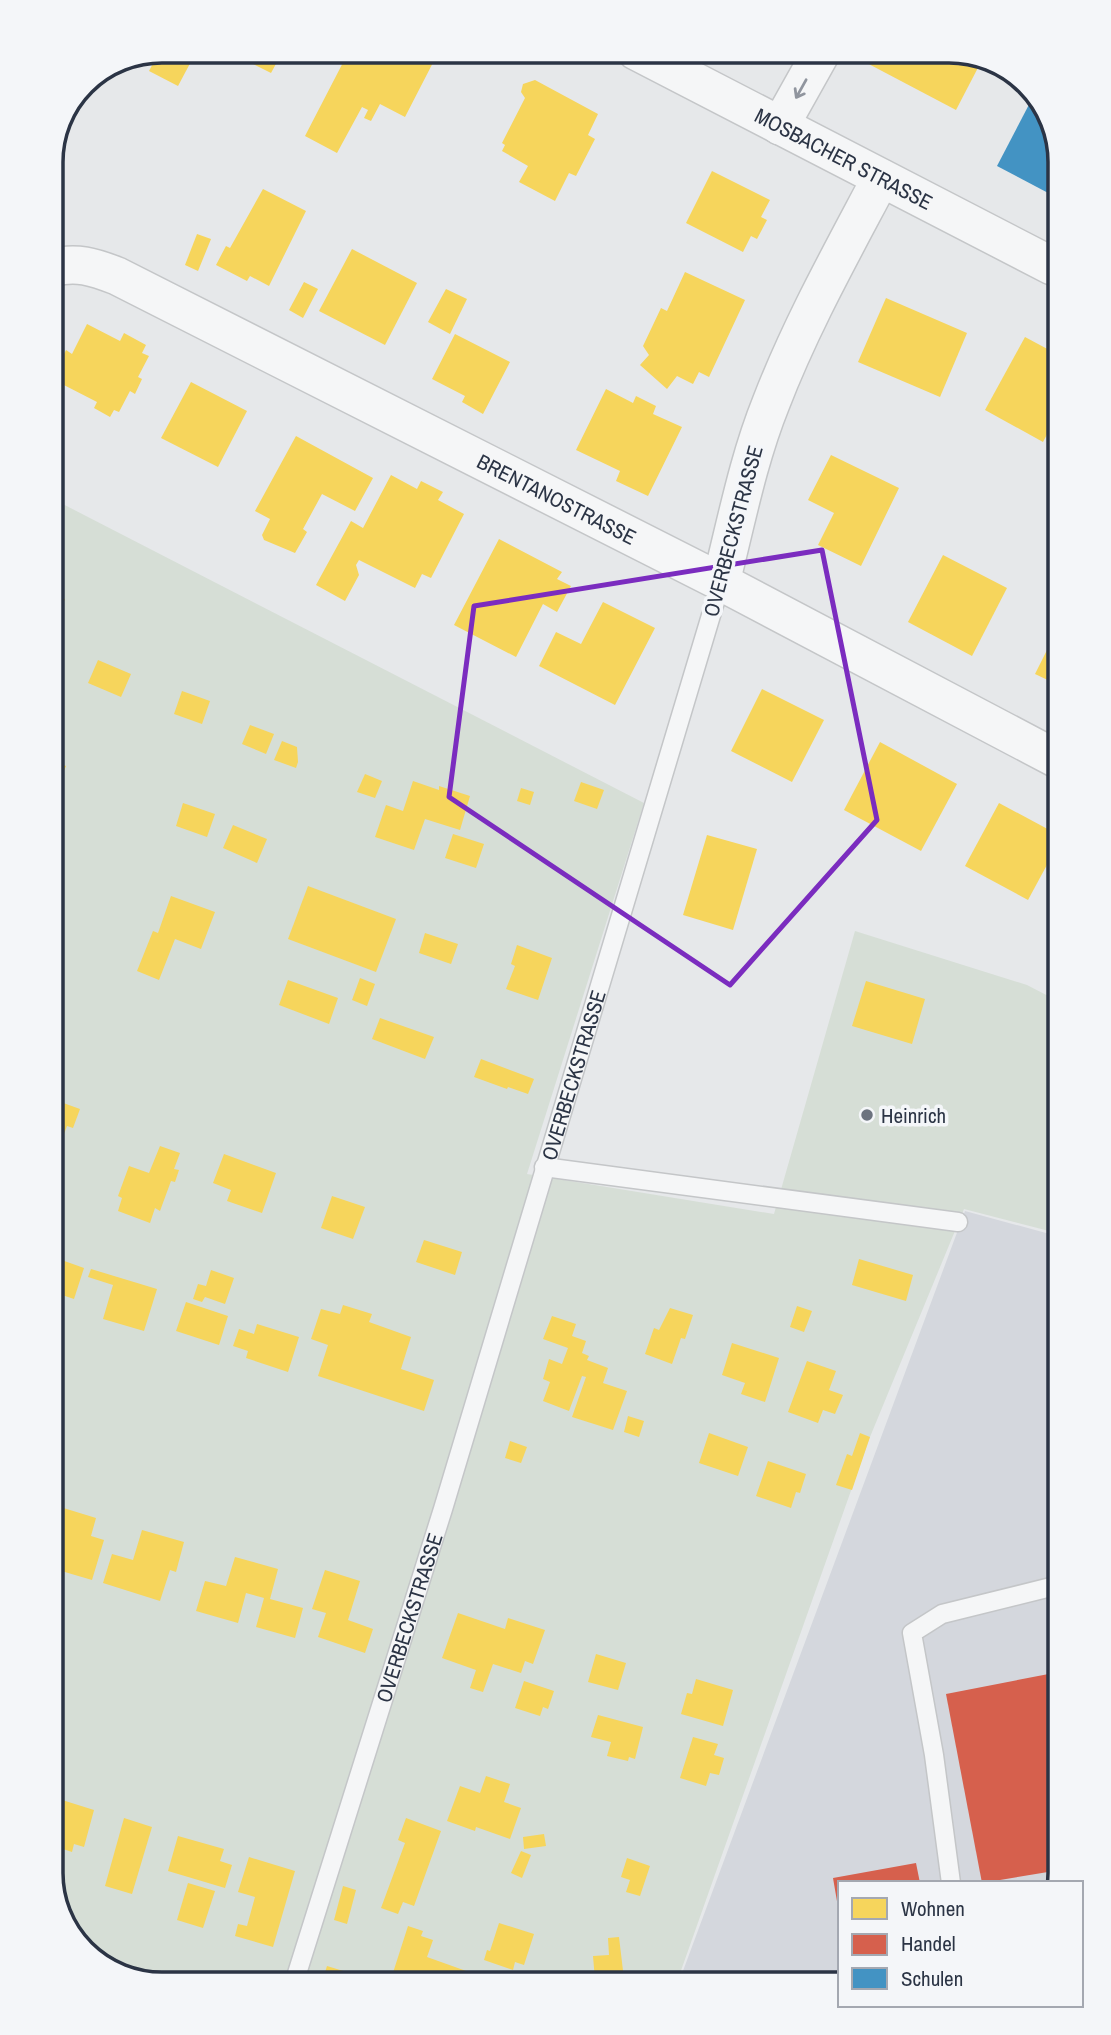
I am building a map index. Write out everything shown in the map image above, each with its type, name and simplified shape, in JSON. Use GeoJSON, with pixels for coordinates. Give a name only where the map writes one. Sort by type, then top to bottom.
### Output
{"type":"FeatureCollection","features":[{"type":"Feature","properties":{"kind":"street","name":"MOSBACHER STRASSE"},"geometry":{"type":"LineString","coordinates":[[659,63],[1048,264]]}},
{"type":"Feature","properties":{"kind":"street"},"geometry":{"type":"LineString","coordinates":[[780,126],[815,63]]}},
{"type":"Feature","properties":{"kind":"street","name":"OVERBECKSTRASSE"},"geometry":{"type":"LineString","coordinates":[[721,582],[751,464],[770,404],[814,305],[881,178]]}},
{"type":"Feature","properties":{"kind":"street","name":"BRENTANOSTRASSE"},"geometry":{"type":"LineString","coordinates":[[63,266],[76,264],[117,276],[721,582],[1048,754]]}},
{"type":"Feature","properties":{"kind":"lane","name":"OVERBECKSTRASSE"},"geometry":{"type":"LineString","coordinates":[[297,1972],[443,1509],[721,582]]}},
{"type":"Feature","properties":{"kind":"lane"},"geometry":{"type":"LineString","coordinates":[[544,1167],[958,1222]]}},
{"type":"Feature","properties":{"kind":"lane"},"geometry":{"type":"LineString","coordinates":[[951,1881],[934,1755],[912,1633],[942,1614],[1048,1588]]}},
{"type":"Feature","properties":{"kind":"highlighted area"},"geometry":{"type":"Polygon","coordinates":[[[822,550],[877,820],[730,985],[449,797],[474,606],[822,550]]]}},
{"type":"Feature","properties":{"kind":"shaded area"},"geometry":{"type":"Polygon","coordinates":[[[63,504],[644,803],[527,1174],[774,1214],[855,931],[1027,985],[1048,996],[1048,1231],[964,1209],[870,1437],[680,1972],[155,1972],[118,1962],[83,1933],[70,1911],[63,1874],[63,504]]]}},
{"type":"Feature","properties":{"kind":"shaded area"},"geometry":{"type":"Polygon","coordinates":[[[965,1211],[1048,1234],[1047,1881],[838,1881],[838,1972],[683,1972],[965,1211]]]}},
{"type":"Feature","properties":{"kind":"building: Wohnen"},"geometry":{"type":"Polygon","coordinates":[[[190,63],[178,86],[149,71],[153,64],[190,63]]]}},
{"type":"Feature","properties":{"kind":"building: Wohnen"},"geometry":{"type":"Polygon","coordinates":[[[251,63],[276,63],[271,73],[251,63]]]}},
{"type":"Feature","properties":{"kind":"building: Wohnen"},"geometry":{"type":"Polygon","coordinates":[[[343,63],[433,63],[405,117],[380,104],[371,121],[364,118],[368,110],[362,107],[337,153],[305,136],[343,63]]]}},
{"type":"Feature","properties":{"kind":"building: Wohnen"},"geometry":{"type":"Polygon","coordinates":[[[867,63],[956,63],[978,67],[956,110],[867,63]]]}},
{"type":"Feature","properties":{"kind":"building: Wohnen"},"geometry":{"type":"Polygon","coordinates":[[[535,80],[598,114],[588,135],[595,139],[576,176],[569,173],[555,201],[519,182],[528,166],[502,151],[505,145],[502,143],[525,98],[521,92],[523,84],[535,80]]]}},
{"type":"Feature","properties":{"kind":"building: Wohnen"},"geometry":{"type":"Polygon","coordinates":[[[712,171],[770,200],[761,217],[767,220],[757,239],[751,236],[743,252],[686,223],[712,171]]]}},
{"type":"Feature","properties":{"kind":"building: Wohnen"},"geometry":{"type":"Polygon","coordinates":[[[263,189],[306,211],[269,286],[250,276],[247,281],[216,265],[226,246],[230,248],[263,189]]]}},
{"type":"Feature","properties":{"kind":"building: Wohnen"},"geometry":{"type":"Polygon","coordinates":[[[197,234],[211,239],[198,271],[185,265],[197,234]]]}},
{"type":"Feature","properties":{"kind":"building: Wohnen"},"geometry":{"type":"Polygon","coordinates":[[[352,249],[417,283],[385,345],[319,311],[352,249]]]}},
{"type":"Feature","properties":{"kind":"building: Wohnen"},"geometry":{"type":"Polygon","coordinates":[[[685,272],[745,300],[709,377],[699,372],[693,384],[677,376],[667,389],[640,365],[649,355],[643,346],[661,308],[667,311],[685,272]]]}},
{"type":"Feature","properties":{"kind":"building: Wohnen"},"geometry":{"type":"Polygon","coordinates":[[[304,282],[318,289],[303,318],[289,310],[304,282]]]}},
{"type":"Feature","properties":{"kind":"building: Wohnen"},"geometry":{"type":"Polygon","coordinates":[[[446,289],[467,299],[450,334],[428,322],[446,289]]]}},
{"type":"Feature","properties":{"kind":"building: Wohnen"},"geometry":{"type":"Polygon","coordinates":[[[886,298],[967,333],[940,397],[858,362],[886,298]]]}},
{"type":"Feature","properties":{"kind":"building: Wohnen"},"geometry":{"type":"Polygon","coordinates":[[[87,324],[120,341],[124,333],[146,345],[142,353],[149,356],[138,377],[142,379],[135,394],[130,391],[119,412],[114,410],[110,417],[94,408],[97,402],[63,385],[63,354],[66,350],[72,354],[87,324]]]}},
{"type":"Feature","properties":{"kind":"building: Wohnen"},"geometry":{"type":"Polygon","coordinates":[[[455,334],[510,362],[483,414],[462,402],[465,396],[432,379],[455,334]]]}},
{"type":"Feature","properties":{"kind":"building: Wohnen"},"geometry":{"type":"Polygon","coordinates":[[[1025,337],[1048,349],[1048,432],[1043,442],[985,410],[1025,337]]]}},
{"type":"Feature","properties":{"kind":"building: Wohnen"},"geometry":{"type":"Polygon","coordinates":[[[191,382],[247,411],[218,467],[161,438],[191,382]]]}},
{"type":"Feature","properties":{"kind":"building: Wohnen"},"geometry":{"type":"Polygon","coordinates":[[[606,389],[633,403],[636,396],[656,406],[653,414],[682,427],[648,496],[616,481],[620,471],[576,450],[606,389]]]}},
{"type":"Feature","properties":{"kind":"building: Wohnen"},"geometry":{"type":"Polygon","coordinates":[[[296,436],[373,478],[355,511],[322,494],[303,529],[307,532],[295,553],[264,540],[262,535],[270,519],[255,511],[296,436]]]}},
{"type":"Feature","properties":{"kind":"building: Wohnen"},"geometry":{"type":"Polygon","coordinates":[[[831,455],[899,488],[861,566],[818,545],[834,513],[808,500],[831,455]]]}},
{"type":"Feature","properties":{"kind":"building: Wohnen"},"geometry":{"type":"Polygon","coordinates":[[[391,475],[417,489],[421,481],[443,492],[438,500],[464,514],[431,578],[422,574],[415,588],[359,560],[356,565],[359,575],[345,601],[316,585],[351,521],[363,528],[391,475]]]}},
{"type":"Feature","properties":{"kind":"building: Wohnen"},"geometry":{"type":"Polygon","coordinates":[[[499,539],[562,572],[557,579],[571,586],[557,612],[543,604],[516,657],[454,625],[499,539]]]}},
{"type":"Feature","properties":{"kind":"building: Wohnen"},"geometry":{"type":"Polygon","coordinates":[[[943,555],[1007,588],[972,656],[908,622],[943,555]]]}},
{"type":"Feature","properties":{"kind":"building: Wohnen"},"geometry":{"type":"Polygon","coordinates":[[[603,602],[655,628],[615,705],[539,666],[556,632],[581,644],[603,602]]]}},
{"type":"Feature","properties":{"kind":"building: Wohnen"},"geometry":{"type":"Polygon","coordinates":[[[1048,648],[1048,680],[1035,674],[1048,648]]]}},
{"type":"Feature","properties":{"kind":"building: Wohnen"},"geometry":{"type":"Polygon","coordinates":[[[98,660],[131,674],[121,697],[88,683],[98,660]]]}},
{"type":"Feature","properties":{"kind":"building: Wohnen"},"geometry":{"type":"Polygon","coordinates":[[[762,689],[824,720],[792,782],[731,751],[762,689]]]}},
{"type":"Feature","properties":{"kind":"building: Wohnen"},"geometry":{"type":"Polygon","coordinates":[[[182,691],[210,701],[202,724],[174,714],[182,691]]]}},
{"type":"Feature","properties":{"kind":"building: Wohnen"},"geometry":{"type":"Polygon","coordinates":[[[250,725],[274,734],[266,754],[242,744],[250,725]]]}},
{"type":"Feature","properties":{"kind":"building: Wohnen"},"geometry":{"type":"Polygon","coordinates":[[[282,741],[297,747],[296,768],[274,760],[282,741]]]}},
{"type":"Feature","properties":{"kind":"building: Wohnen"},"geometry":{"type":"Polygon","coordinates":[[[880,742],[957,784],[921,851],[844,810],[880,742]]]}},
{"type":"Feature","properties":{"kind":"building: Wohnen"},"geometry":{"type":"Polygon","coordinates":[[[365,774],[382,781],[375,798],[357,792],[365,774]]]}},
{"type":"Feature","properties":{"kind":"building: Wohnen"},"geometry":{"type":"Polygon","coordinates":[[[413,781],[470,796],[460,830],[425,819],[414,850],[375,837],[386,805],[403,811],[413,781]]]}},
{"type":"Feature","properties":{"kind":"building: Wohnen"},"geometry":{"type":"Polygon","coordinates":[[[581,782],[604,790],[597,809],[574,801],[581,782]]]}},
{"type":"Feature","properties":{"kind":"building: Wohnen"},"geometry":{"type":"Polygon","coordinates":[[[521,788],[534,792],[530,805],[517,801],[521,788]]]}},
{"type":"Feature","properties":{"kind":"building: Wohnen"},"geometry":{"type":"Polygon","coordinates":[[[183,803],[215,814],[207,837],[176,826],[183,803]]]}},
{"type":"Feature","properties":{"kind":"building: Wohnen"},"geometry":{"type":"Polygon","coordinates":[[[999,803],[1048,829],[1048,863],[1028,900],[965,866],[999,803]]]}},
{"type":"Feature","properties":{"kind":"building: Wohnen"},"geometry":{"type":"Polygon","coordinates":[[[233,825],[267,839],[257,863],[223,848],[233,825]]]}},
{"type":"Feature","properties":{"kind":"building: Wohnen"},"geometry":{"type":"Polygon","coordinates":[[[453,834],[484,844],[476,868],[445,858],[453,834]]]}},
{"type":"Feature","properties":{"kind":"building: Wohnen"},"geometry":{"type":"Polygon","coordinates":[[[707,835],[757,849],[733,930],[683,915],[707,835]]]}},
{"type":"Feature","properties":{"kind":"building: Wohnen"},"geometry":{"type":"Polygon","coordinates":[[[308,886],[396,919],[376,972],[288,939],[308,886]]]}},
{"type":"Feature","properties":{"kind":"building: Wohnen"},"geometry":{"type":"Polygon","coordinates":[[[171,896],[215,912],[201,949],[175,939],[159,980],[137,971],[153,931],[158,933],[171,896]]]}},
{"type":"Feature","properties":{"kind":"building: Wohnen"},"geometry":{"type":"Polygon","coordinates":[[[425,933],[458,944],[451,964],[419,953],[425,933]]]}},
{"type":"Feature","properties":{"kind":"building: Wohnen"},"geometry":{"type":"Polygon","coordinates":[[[517,945],[552,958],[538,1000],[506,989],[515,966],[511,964],[517,945]]]}},
{"type":"Feature","properties":{"kind":"building: Wohnen"},"geometry":{"type":"Polygon","coordinates":[[[360,978],[375,984],[367,1006],[352,1000],[360,978]]]}},
{"type":"Feature","properties":{"kind":"building: Wohnen"},"geometry":{"type":"Polygon","coordinates":[[[288,980],[338,998],[329,1024],[279,1005],[288,980]]]}},
{"type":"Feature","properties":{"kind":"building: Wohnen"},"geometry":{"type":"Polygon","coordinates":[[[866,981],[925,999],[912,1044],[852,1026],[866,981]]]}},
{"type":"Feature","properties":{"kind":"building: Wohnen"},"geometry":{"type":"Polygon","coordinates":[[[380,1018],[434,1037],[425,1059],[372,1039],[380,1018]]]}},
{"type":"Feature","properties":{"kind":"building: Wohnen"},"geometry":{"type":"Polygon","coordinates":[[[481,1059],[534,1079],[528,1094],[474,1077],[481,1059]]]}},
{"type":"Feature","properties":{"kind":"building: Wohnen"},"geometry":{"type":"Polygon","coordinates":[[[63,1103],[80,1109],[73,1128],[67,1126],[63,1137],[63,1103]]]}},
{"type":"Feature","properties":{"kind":"building: Wohnen"},"geometry":{"type":"Polygon","coordinates":[[[160,1146],[180,1153],[174,1169],[179,1170],[175,1182],[171,1181],[160,1211],[155,1208],[150,1223],[118,1211],[122,1198],[118,1196],[129,1166],[149,1173],[160,1146]]]}},
{"type":"Feature","properties":{"kind":"building: Wohnen"},"geometry":{"type":"Polygon","coordinates":[[[224,1154],[276,1173],[262,1213],[227,1201],[231,1190],[213,1183],[224,1154]]]}},
{"type":"Feature","properties":{"kind":"building: Wohnen"},"geometry":{"type":"Polygon","coordinates":[[[332,1196],[365,1207],[353,1239],[321,1228],[332,1196]]]}},
{"type":"Feature","properties":{"kind":"building: Wohnen"},"geometry":{"type":"Polygon","coordinates":[[[424,1240],[462,1252],[455,1275],[416,1262],[424,1240]]]}},
{"type":"Feature","properties":{"kind":"building: Wohnen"},"geometry":{"type":"Polygon","coordinates":[[[859,1259],[913,1275],[906,1301],[852,1285],[859,1259]]]}},
{"type":"Feature","properties":{"kind":"building: Wohnen"},"geometry":{"type":"Polygon","coordinates":[[[63,1260],[84,1268],[74,1299],[63,1295],[63,1260]]]}},
{"type":"Feature","properties":{"kind":"building: Wohnen"},"geometry":{"type":"Polygon","coordinates":[[[91,1269],[157,1289],[144,1331],[103,1319],[113,1285],[88,1277],[91,1269]]]}},
{"type":"Feature","properties":{"kind":"building: Wohnen"},"geometry":{"type":"Polygon","coordinates":[[[211,1270],[234,1278],[225,1304],[205,1297],[202,1302],[193,1299],[198,1284],[206,1286],[211,1270]]]}},
{"type":"Feature","properties":{"kind":"building: Wohnen"},"geometry":{"type":"Polygon","coordinates":[[[186,1302],[228,1316],[219,1345],[176,1331],[186,1302]]]}},
{"type":"Feature","properties":{"kind":"building: Wohnen"},"geometry":{"type":"Polygon","coordinates":[[[343,1305],[372,1314],[369,1322],[411,1337],[401,1369],[434,1380],[424,1411],[318,1376],[328,1345],[311,1339],[321,1309],[340,1314],[343,1305]]]}},
{"type":"Feature","properties":{"kind":"building: Wohnen"},"geometry":{"type":"Polygon","coordinates":[[[797,1306],[812,1311],[804,1332],[790,1327],[797,1306]]]}},
{"type":"Feature","properties":{"kind":"building: Wohnen"},"geometry":{"type":"Polygon","coordinates":[[[670,1308],[693,1315],[685,1339],[681,1338],[672,1364],[645,1354],[654,1328],[659,1330],[670,1308]]]}},
{"type":"Feature","properties":{"kind":"building: Wohnen"},"geometry":{"type":"Polygon","coordinates":[[[552,1316],[576,1324],[572,1336],[586,1341],[582,1353],[589,1356],[587,1360],[608,1368],[603,1383],[627,1391],[613,1430],[572,1417],[586,1377],[582,1376],[569,1411],[543,1401],[550,1382],[543,1379],[549,1359],[562,1364],[568,1348],[543,1339],[552,1316]]]}},
{"type":"Feature","properties":{"kind":"building: Wohnen"},"geometry":{"type":"Polygon","coordinates":[[[257,1324],[299,1337],[288,1372],[246,1358],[248,1351],[233,1346],[239,1329],[254,1334],[257,1324]]]}},
{"type":"Feature","properties":{"kind":"building: Wohnen"},"geometry":{"type":"Polygon","coordinates":[[[732,1343],[779,1358],[765,1402],[741,1394],[745,1383],[722,1375],[732,1343]]]}},
{"type":"Feature","properties":{"kind":"building: Wohnen"},"geometry":{"type":"Polygon","coordinates":[[[807,1361],[836,1371],[829,1390],[843,1395],[835,1414],[823,1410],[818,1423],[788,1412],[807,1361]]]}},
{"type":"Feature","properties":{"kind":"building: Wohnen"},"geometry":{"type":"Polygon","coordinates":[[[628,1416],[644,1421],[639,1437],[624,1432],[628,1416]]]}},
{"type":"Feature","properties":{"kind":"building: Wohnen"},"geometry":{"type":"Polygon","coordinates":[[[709,1433],[748,1447],[738,1476],[699,1463],[709,1433]]]}},
{"type":"Feature","properties":{"kind":"building: Wohnen"},"geometry":{"type":"Polygon","coordinates":[[[860,1433],[870,1437],[852,1490],[836,1485],[847,1454],[852,1456],[860,1433]]]}},
{"type":"Feature","properties":{"kind":"building: Wohnen"},"geometry":{"type":"Polygon","coordinates":[[[510,1441],[527,1447],[521,1463],[505,1458],[510,1441]]]}},
{"type":"Feature","properties":{"kind":"building: Wohnen"},"geometry":{"type":"Polygon","coordinates":[[[768,1461],[806,1474],[800,1493],[796,1492],[791,1508],[756,1496],[768,1461]]]}},
{"type":"Feature","properties":{"kind":"building: Wohnen"},"geometry":{"type":"Polygon","coordinates":[[[63,1508],[96,1518],[91,1536],[104,1540],[92,1580],[63,1571],[63,1508]]]}},
{"type":"Feature","properties":{"kind":"building: Wohnen"},"geometry":{"type":"Polygon","coordinates":[[[142,1530],[184,1542],[176,1572],[170,1570],[160,1601],[103,1583],[112,1554],[133,1560],[142,1530]]]}},
{"type":"Feature","properties":{"kind":"building: Wohnen"},"geometry":{"type":"Polygon","coordinates":[[[235,1557],[278,1569],[270,1599],[303,1608],[295,1638],[256,1627],[264,1598],[246,1593],[238,1623],[196,1611],[205,1581],[226,1586],[235,1557]]]}},
{"type":"Feature","properties":{"kind":"building: Wohnen"},"geometry":{"type":"Polygon","coordinates":[[[325,1570],[360,1581],[348,1620],[373,1629],[365,1653],[318,1637],[326,1613],[312,1609],[325,1570]]]}},
{"type":"Feature","properties":{"kind":"building: Wohnen"},"geometry":{"type":"Polygon","coordinates":[[[458,1613],[505,1629],[508,1618],[545,1630],[533,1664],[525,1661],[521,1673],[493,1664],[483,1692],[470,1688],[476,1670],[442,1658],[458,1613]]]}},
{"type":"Feature","properties":{"kind":"building: Wohnen"},"geometry":{"type":"Polygon","coordinates":[[[596,1654],[626,1663],[618,1690],[588,1682],[596,1654]]]}},
{"type":"Feature","properties":{"kind":"building: Wohnen"},"geometry":{"type":"Polygon","coordinates":[[[696,1679],[733,1690],[723,1726],[681,1714],[687,1693],[692,1694],[696,1679]]]}},
{"type":"Feature","properties":{"kind":"building: Wohnen"},"geometry":{"type":"Polygon","coordinates":[[[524,1681],[554,1691],[548,1709],[543,1707],[540,1716],[515,1708],[524,1681]]]}},
{"type":"Feature","properties":{"kind":"building: Wohnen"},"geometry":{"type":"Polygon","coordinates":[[[598,1715],[643,1727],[635,1759],[629,1757],[628,1761],[607,1756],[611,1742],[591,1737],[598,1715]]]}},
{"type":"Feature","properties":{"kind":"building: Wohnen"},"geometry":{"type":"Polygon","coordinates":[[[693,1737],[718,1744],[714,1755],[724,1758],[719,1775],[710,1773],[706,1786],[680,1778],[693,1737]]]}},
{"type":"Feature","properties":{"kind":"building: Wohnen"},"geometry":{"type":"Polygon","coordinates":[[[486,1776],[510,1784],[504,1802],[521,1808],[510,1839],[476,1827],[475,1831],[447,1821],[460,1786],[480,1793],[486,1776]]]}},
{"type":"Feature","properties":{"kind":"building: Wohnen"},"geometry":{"type":"Polygon","coordinates":[[[63,1800],[94,1810],[84,1847],[74,1844],[72,1852],[63,1849],[63,1800]]]}},
{"type":"Feature","properties":{"kind":"building: Wohnen"},"geometry":{"type":"Polygon","coordinates":[[[124,1818],[152,1827],[132,1894],[105,1886],[124,1818]]]}},
{"type":"Feature","properties":{"kind":"building: Wohnen"},"geometry":{"type":"Polygon","coordinates":[[[406,1818],[441,1831],[414,1906],[403,1902],[398,1914],[381,1908],[405,1843],[398,1840],[406,1818]]]}},
{"type":"Feature","properties":{"kind":"building: Wohnen"},"geometry":{"type":"Polygon","coordinates":[[[544,1834],[546,1846],[524,1849],[523,1837],[544,1834]]]}},
{"type":"Feature","properties":{"kind":"building: Wohnen"},"geometry":{"type":"Polygon","coordinates":[[[178,1836],[224,1849],[220,1861],[232,1865],[225,1888],[168,1871],[178,1836]]]}},
{"type":"Feature","properties":{"kind":"building: Wohnen"},"geometry":{"type":"Polygon","coordinates":[[[521,1851],[531,1855],[522,1878],[511,1873],[521,1851]]]}},
{"type":"Feature","properties":{"kind":"building: Wohnen"},"geometry":{"type":"Polygon","coordinates":[[[249,1857],[295,1871],[273,1947],[235,1936],[238,1924],[247,1926],[255,1897],[238,1892],[249,1857]]]}},
{"type":"Feature","properties":{"kind":"building: Wohnen"},"geometry":{"type":"Polygon","coordinates":[[[627,1858],[650,1866],[640,1896],[626,1892],[630,1880],[621,1877],[627,1858]]]}},
{"type":"Feature","properties":{"kind":"building: Wohnen"},"geometry":{"type":"Polygon","coordinates":[[[188,1883],[215,1891],[203,1928],[177,1920],[188,1883]]]}},
{"type":"Feature","properties":{"kind":"building: Wohnen"},"geometry":{"type":"Polygon","coordinates":[[[343,1886],[356,1890],[347,1924],[334,1920],[343,1886]]]}},
{"type":"Feature","properties":{"kind":"building: Wohnen"},"geometry":{"type":"Polygon","coordinates":[[[499,1923],[534,1934],[524,1965],[515,1962],[513,1970],[484,1960],[487,1950],[490,1951],[499,1923]]]}},
{"type":"Feature","properties":{"kind":"building: Wohnen"},"geometry":{"type":"Polygon","coordinates":[[[408,1926],[423,1931],[421,1936],[433,1940],[427,1957],[469,1972],[393,1972],[408,1926]]]}},
{"type":"Feature","properties":{"kind":"building: Wohnen"},"geometry":{"type":"Polygon","coordinates":[[[619,1937],[623,1972],[594,1972],[593,1956],[609,1955],[608,1938],[619,1937]]]}},
{"type":"Feature","properties":{"kind":"building: Wohnen"},"geometry":{"type":"Polygon","coordinates":[[[327,1966],[347,1972],[325,1972],[327,1966]]]}},
{"type":"Feature","properties":{"kind":"building: Handel"},"geometry":{"type":"Polygon","coordinates":[[[1048,1674],[1048,1872],[982,1881],[946,1694],[1048,1674]]]}},
{"type":"Feature","properties":{"kind":"building: Handel"},"geometry":{"type":"Polygon","coordinates":[[[916,1863],[920,1881],[838,1881],[838,1907],[833,1878],[916,1863]]]}},
{"type":"Feature","properties":{"kind":"building: Schulen"},"geometry":{"type":"Polygon","coordinates":[[[1029,104],[1041,124],[1046,142],[1048,193],[997,166],[1029,104]]]}},
{"type":"Feature","properties":{"kind":"place","name":"Heinrich"},"geometry":{"type":"Point","coordinates":[867,1115]}}]}
